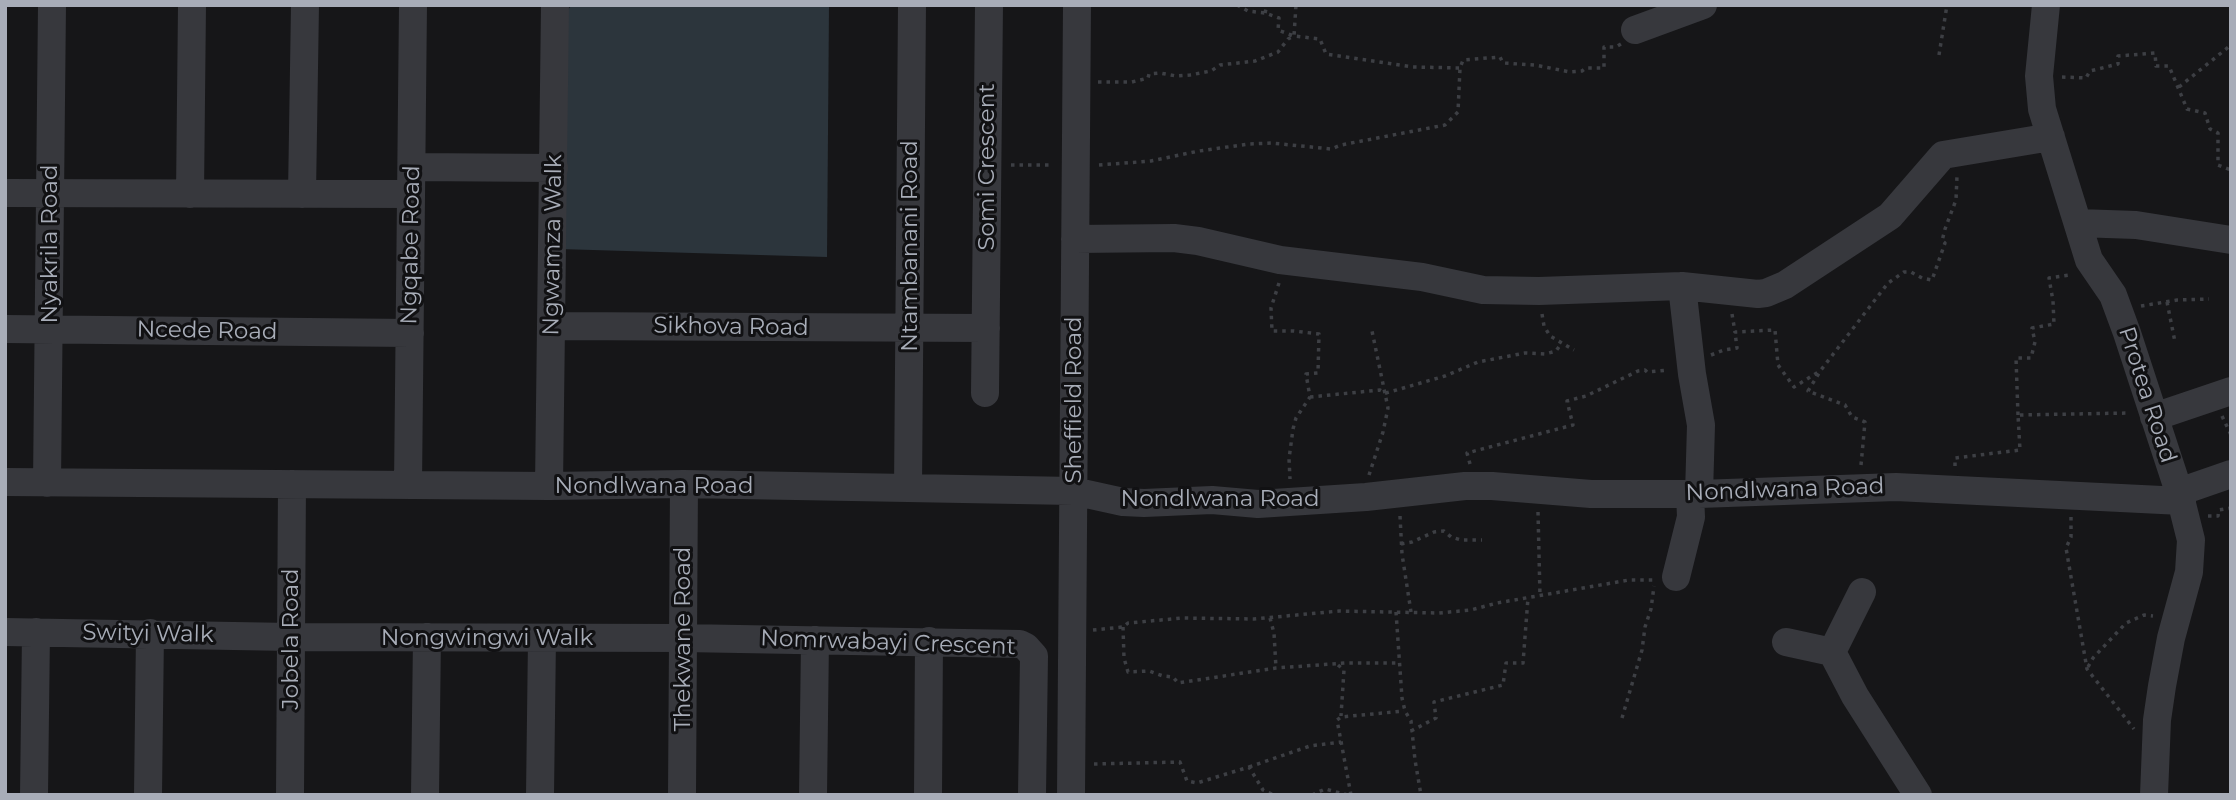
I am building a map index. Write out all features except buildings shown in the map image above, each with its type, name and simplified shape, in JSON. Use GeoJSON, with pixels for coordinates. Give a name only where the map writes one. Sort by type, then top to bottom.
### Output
{"type":"FeatureCollection","features":[{"type":"Feature","properties":{"kind":"street","name":"Nyakrila Road"},"geometry":{"type":"LineString","coordinates":[[47,483],[52,5]]}},
{"type":"Feature","properties":{"kind":"street"},"geometry":{"type":"LineString","coordinates":[[190,194],[192,5]]}},
{"type":"Feature","properties":{"kind":"street"},"geometry":{"type":"LineString","coordinates":[[302,194],[305,5]]}},
{"type":"Feature","properties":{"kind":"street","name":"Ngqabe Road"},"geometry":{"type":"LineString","coordinates":[[408,485],[413,5]]}},
{"type":"Feature","properties":{"kind":"street","name":"Ngwamza Walk"},"geometry":{"type":"LineString","coordinates":[[549,486],[555,5]]}},
{"type":"Feature","properties":{"kind":"street","name":"Ntambanani Road"},"geometry":{"type":"LineString","coordinates":[[908,488],[912,5]]}},
{"type":"Feature","properties":{"kind":"street","name":"Somi Crescent"},"geometry":{"type":"LineString","coordinates":[[985,393],[989,5]]}},
{"type":"Feature","properties":{"kind":"street","name":"Sheffield Road"},"geometry":{"type":"LineString","coordinates":[[1071,795],[1075,239],[1067,165],[1077,5]]}},
{"type":"Feature","properties":{"kind":"street"},"geometry":{"type":"LineString","coordinates":[[1635,30],[1703,5]]}},
{"type":"Feature","properties":{"kind":"street","name":"Protea Road"},"geometry":{"type":"LineString","coordinates":[[2046,5],[2039,76],[2042,109],[2090,260],[2113,295],[2188,521],[2191,554],[2189,572],[2162,686],[2155,771]]}},
{"type":"Feature","properties":{"kind":"street"},"geometry":{"type":"LineString","coordinates":[[1075,239],[1174,238],[1198,241],[1280,260],[1422,278],[1483,290],[1539,291],[1682,286],[1766,293],[1785,285],[1890,216],[1943,155],[2051,136]]}},
{"type":"Feature","properties":{"kind":"street"},"geometry":{"type":"LineString","coordinates":[[5,193],[302,194],[554,168]]}},
{"type":"Feature","properties":{"kind":"street"},"geometry":{"type":"LineString","coordinates":[[2078,223],[2136,225],[2231,240]]}},
{"type":"Feature","properties":{"kind":"street"},"geometry":{"type":"LineString","coordinates":[[1665,578],[1691,517],[1701,431],[1682,286]]}},
{"type":"Feature","properties":{"kind":"street","name":"Sikhova Road"},"geometry":{"type":"LineString","coordinates":[[552,326],[909,329]]}},
{"type":"Feature","properties":{"kind":"street"},"geometry":{"type":"LineString","coordinates":[[909,329],[986,328]]}},
{"type":"Feature","properties":{"kind":"street","name":"Ncede Road"},"geometry":{"type":"LineString","coordinates":[[5,329],[410,333]]}},
{"type":"Feature","properties":{"kind":"street"},"geometry":{"type":"LineString","coordinates":[[2153,412],[2231,391]]}},
{"type":"Feature","properties":{"kind":"street"},"geometry":{"type":"LineString","coordinates":[[2180,496],[2231,474]]}},
{"type":"Feature","properties":{"kind":"street","name":"Nondlwana Road"},"geometry":{"type":"LineString","coordinates":[[5,482],[549,486],[684,484],[1073,491],[1124,502],[1189,500],[1258,504],[1479,486],[1591,494],[1694,494],[1862,488],[1957,489],[2062,496],[2180,496]]}},
{"type":"Feature","properties":{"kind":"street","name":"Jobela Road"},"geometry":{"type":"LineString","coordinates":[[290,795],[292,484]]}},
{"type":"Feature","properties":{"kind":"street","name":"Thekwane Road"},"geometry":{"type":"LineString","coordinates":[[682,795],[684,484]]}},
{"type":"Feature","properties":{"kind":"street"},"geometry":{"type":"LineString","coordinates":[[1832,652],[1862,592]]}},
{"type":"Feature","properties":{"kind":"street","name":"Swityi Walk"},"geometry":{"type":"LineString","coordinates":[[5,632],[291,636]]}},
{"type":"Feature","properties":{"kind":"street"},"geometry":{"type":"LineString","coordinates":[[34,795],[36,632]]}},
{"type":"Feature","properties":{"kind":"street"},"geometry":{"type":"LineString","coordinates":[[148,795],[150,633]]}},
{"type":"Feature","properties":{"kind":"street","name":"Nongwingwi Walk"},"geometry":{"type":"LineString","coordinates":[[291,636],[683,638]]}},
{"type":"Feature","properties":{"kind":"street"},"geometry":{"type":"LineString","coordinates":[[425,795],[427,637]]}},
{"type":"Feature","properties":{"kind":"street"},"geometry":{"type":"LineString","coordinates":[[540,795],[541,638]]}},
{"type":"Feature","properties":{"kind":"street","name":"Nomrwabayi Crescent"},"geometry":{"type":"LineString","coordinates":[[683,638],[1020,644],[1031,650],[1034,656],[1032,795]]}},
{"type":"Feature","properties":{"kind":"street"},"geometry":{"type":"LineString","coordinates":[[813,795],[815,640]]}},
{"type":"Feature","properties":{"kind":"street"},"geometry":{"type":"LineString","coordinates":[[928,795],[929,641]]}},
{"type":"Feature","properties":{"kind":"street"},"geometry":{"type":"LineString","coordinates":[[1786,642],[1832,652]]}},
{"type":"Feature","properties":{"kind":"street"},"geometry":{"type":"LineString","coordinates":[[1832,652],[1855,696],[1918,795]]}},
{"type":"Feature","properties":{"kind":"street"},"geometry":{"type":"LineString","coordinates":[[2155,771],[2172,795]]}},
{"type":"Feature","properties":{"kind":"path"},"geometry":{"type":"LineString","coordinates":[[1237,5],[1248,11],[1265,12],[1279,18],[1278,30],[1294,36],[1320,39],[1326,54],[1413,67],[1460,68]]}},
{"type":"Feature","properties":{"kind":"path"},"geometry":{"type":"LineString","coordinates":[[1265,12],[1267,5]]}},
{"type":"Feature","properties":{"kind":"path"},"geometry":{"type":"LineString","coordinates":[[1294,36],[1296,5]]}},
{"type":"Feature","properties":{"kind":"path"},"geometry":{"type":"LineString","coordinates":[[1939,55],[1947,5]]}},
{"type":"Feature","properties":{"kind":"path"},"geometry":{"type":"LineString","coordinates":[[987,165],[1151,161],[1199,151],[1271,143],[1331,149],[1445,125],[1458,112],[1460,68],[1463,60],[1500,57],[1503,63],[1535,65],[1570,72],[1586,68],[1604,68],[1604,47],[1616,47],[1626,41],[1635,30]]}},
{"type":"Feature","properties":{"kind":"path"},"geometry":{"type":"LineString","coordinates":[[1097,82],[1132,82],[1148,78],[1149,74],[1176,76],[1211,71],[1220,65],[1255,61],[1278,52],[1288,39],[1294,36]]}},
{"type":"Feature","properties":{"kind":"path"},"geometry":{"type":"LineString","coordinates":[[2179,87],[2231,45]]}},
{"type":"Feature","properties":{"kind":"path"},"geometry":{"type":"LineString","coordinates":[[2039,76],[2086,78],[2090,71],[2118,64],[2118,56],[2155,53],[2156,66],[2169,66],[2187,109],[2205,113],[2210,129],[2218,133],[2218,165],[2231,170]]}},
{"type":"Feature","properties":{"kind":"path"},"geometry":{"type":"LineString","coordinates":[[1862,488],[1860,480],[1865,422],[1852,417],[1844,405],[1808,391],[1821,370],[1888,284],[1901,273],[1912,272],[1932,280],[1945,243],[1942,241],[1945,229],[1956,200],[1956,162],[1962,152]]}},
{"type":"Feature","properties":{"kind":"path"},"geometry":{"type":"LineString","coordinates":[[1280,260],[1281,270],[1271,308],[1272,331],[1319,334],[1318,373],[1306,374],[1310,397],[1296,418],[1290,443],[1293,502]]}},
{"type":"Feature","properties":{"kind":"path"},"geometry":{"type":"LineString","coordinates":[[1957,489],[1955,458],[2020,450],[2016,358],[2031,358],[2035,342],[2032,328],[2054,324],[2049,278],[2096,271]]}},
{"type":"Feature","properties":{"kind":"path"},"geometry":{"type":"LineString","coordinates":[[1539,291],[1544,326],[1550,336],[1574,350]]}},
{"type":"Feature","properties":{"kind":"path"},"geometry":{"type":"LineString","coordinates":[[1479,486],[1467,453],[1573,425],[1567,401],[1586,396],[1638,371],[1674,370],[1691,361],[1737,348],[1731,291]]}},
{"type":"Feature","properties":{"kind":"path"},"geometry":{"type":"LineString","coordinates":[[2119,313],[2177,300],[2209,299]]}},
{"type":"Feature","properties":{"kind":"path"},"geometry":{"type":"LineString","coordinates":[[2167,302],[2175,342]]}},
{"type":"Feature","properties":{"kind":"path"},"geometry":{"type":"LineString","coordinates":[[1735,331],[1775,330],[1778,365],[1794,387],[1821,370]]}},
{"type":"Feature","properties":{"kind":"path"},"geometry":{"type":"LineString","coordinates":[[1366,497],[1372,462],[1387,414],[1386,393],[1372,331]]}},
{"type":"Feature","properties":{"kind":"path"},"geometry":{"type":"LineString","coordinates":[[1310,397],[1380,390],[1386,393],[1445,376],[1478,362],[1525,353],[1545,354],[1556,351],[1561,344]]}},
{"type":"Feature","properties":{"kind":"path"},"geometry":{"type":"LineString","coordinates":[[2018,415],[2153,412]]}},
{"type":"Feature","properties":{"kind":"path"},"geometry":{"type":"LineString","coordinates":[[1539,489],[1540,596]]}},
{"type":"Feature","properties":{"kind":"path"},"geometry":{"type":"LineString","coordinates":[[1398,493],[1401,544],[1411,612]]}},
{"type":"Feature","properties":{"kind":"path"},"geometry":{"type":"LineString","coordinates":[[2062,496],[2063,503],[2070,506],[2071,537],[2066,548],[2087,669],[2147,746],[2155,771]]}},
{"type":"Feature","properties":{"kind":"path"},"geometry":{"type":"LineString","coordinates":[[1401,544],[1444,531],[1461,540],[1482,540]]}},
{"type":"Feature","properties":{"kind":"path"},"geometry":{"type":"LineString","coordinates":[[1090,630],[1183,618],[1270,618],[1339,611],[1471,610],[1629,580],[1665,578],[1651,609],[1622,718]]}},
{"type":"Feature","properties":{"kind":"path"},"geometry":{"type":"LineString","coordinates":[[1411,731],[1436,718],[1434,702],[1503,685],[1506,663],[1522,663],[1528,598]]}},
{"type":"Feature","properties":{"kind":"path"},"geometry":{"type":"LineString","coordinates":[[1396,612],[1398,663],[1405,711],[1410,718],[1421,795]]}},
{"type":"Feature","properties":{"kind":"path"},"geometry":{"type":"LineString","coordinates":[[2087,669],[2093,658],[2126,624],[2144,615],[2176,618]]}},
{"type":"Feature","properties":{"kind":"path"},"geometry":{"type":"LineString","coordinates":[[1270,618],[1274,633],[1276,668]]}},
{"type":"Feature","properties":{"kind":"path"},"geometry":{"type":"LineString","coordinates":[[1123,627],[1124,658],[1128,672],[1149,670],[1163,677],[1173,677],[1178,683],[1276,668],[1398,663]]}},
{"type":"Feature","properties":{"kind":"path"},"geometry":{"type":"LineString","coordinates":[[1312,795],[1325,789],[1349,795],[1337,720],[1341,717],[1344,670],[1338,665]]}},
{"type":"Feature","properties":{"kind":"path"},"geometry":{"type":"LineString","coordinates":[[1341,717],[1405,711]]}},
{"type":"Feature","properties":{"kind":"path"},"geometry":{"type":"LineString","coordinates":[[1090,764],[1180,762],[1187,780],[1197,783],[1310,746],[1341,742]]}},
{"type":"Feature","properties":{"kind":"path"},"geometry":{"type":"LineString","coordinates":[[1249,766],[1263,790],[1274,795]]}},
{"type":"Feature","properties":{"kind":"shaded area"},"geometry":{"type":"Polygon","coordinates":[[[572,5],[829,6],[827,257],[559,249],[561,17],[572,5]]]}}]}
